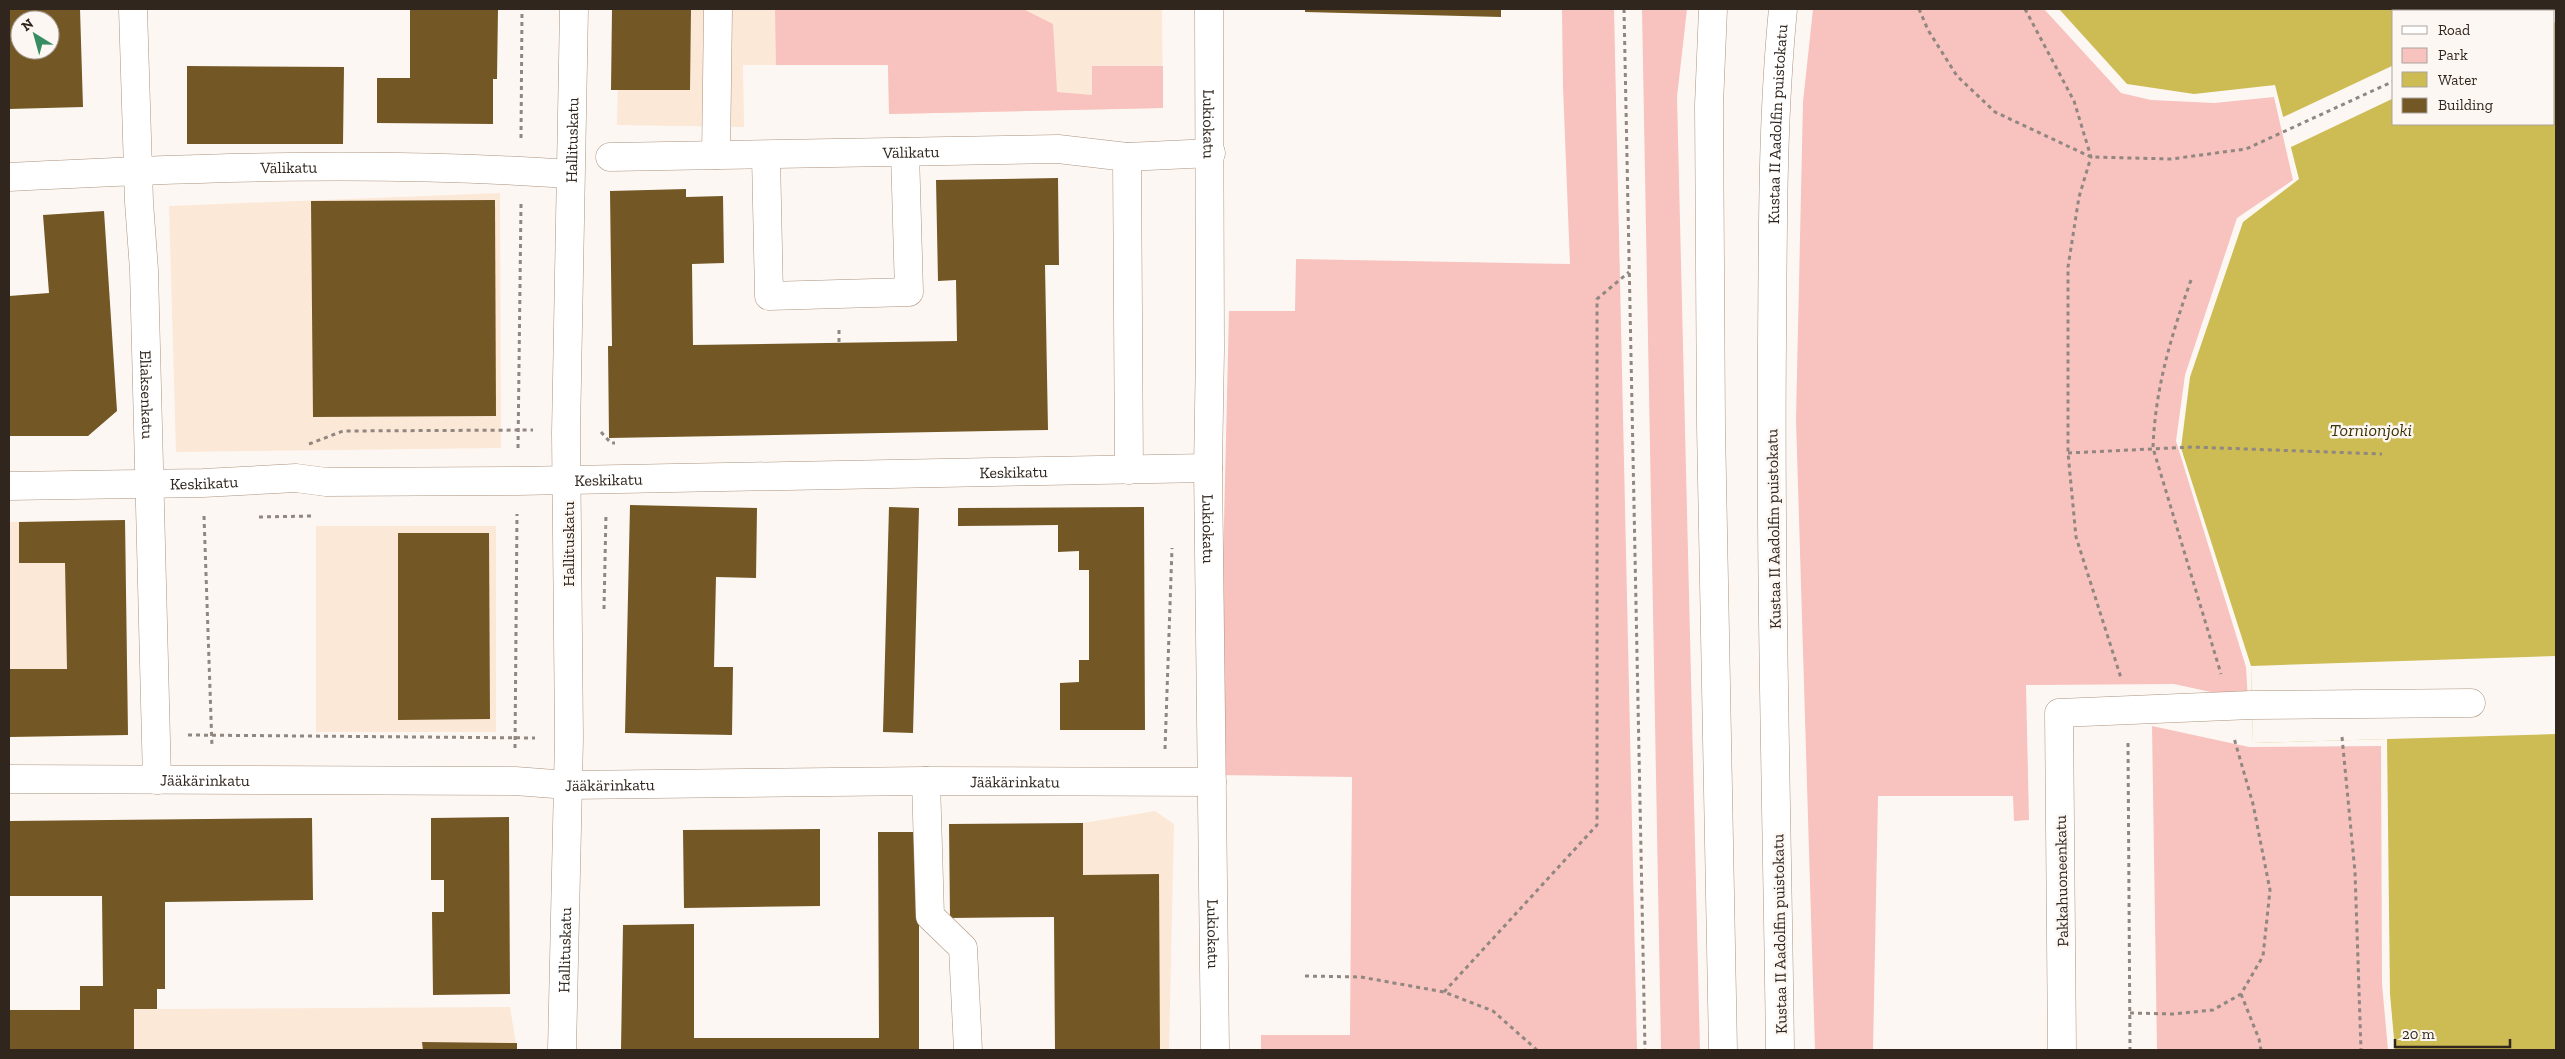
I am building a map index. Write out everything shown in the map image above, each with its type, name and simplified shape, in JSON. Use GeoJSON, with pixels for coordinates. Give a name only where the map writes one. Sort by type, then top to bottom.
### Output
{"type":"FeatureCollection","features":[{"type":"Feature","properties":{"kind":"main road","name":"Eliaksenkatu"},"geometry":{"type":"LineString","coordinates":[[133,9],[138,170],[144,270],[157,780]]}},
{"type":"Feature","properties":{"kind":"main road","name":"Hallituskatu"},"geometry":{"type":"LineString","coordinates":[[562,1050],[569,738],[567,430],[574,9]]}},
{"type":"Feature","properties":{"kind":"main road"},"geometry":{"type":"LineString","coordinates":[[716,155],[718,9]]}},
{"type":"Feature","properties":{"kind":"main road","name":"Lukiokatu"},"geometry":{"type":"LineString","coordinates":[[1210,9],[1208,468],[1215,1050]]}},
{"type":"Feature","properties":{"kind":"main road"},"geometry":{"type":"LineString","coordinates":[[1713,9],[1709,104],[1710,416],[1722,1050]]}},
{"type":"Feature","properties":{"kind":"main road","name":"Kustaa II Aadolfin puistokatu"},"geometry":{"type":"LineString","coordinates":[[1780,1050],[1772,422],[1774,160],[1777,70],[1783,9]]}},
{"type":"Feature","properties":{"kind":"main road","name":"Välikatu"},"geometry":{"type":"LineString","coordinates":[[610,157],[766,156],[1058,149],[1127,157],[1210,153]]}},
{"type":"Feature","properties":{"kind":"main road"},"geometry":{"type":"LineString","coordinates":[[766,156],[769,296],[859,294],[909,292],[905,152]]}},
{"type":"Feature","properties":{"kind":"main road"},"geometry":{"type":"LineString","coordinates":[[1127,157],[1129,470]]}},
{"type":"Feature","properties":{"kind":"main road","name":"Välikatu"},"geometry":{"type":"LineString","coordinates":[[9,177],[138,170],[294,166],[520,171],[570,174]]}},
{"type":"Feature","properties":{"kind":"main road","name":"Keskikatu"},"geometry":{"type":"LineString","coordinates":[[9,486],[203,483],[296,478],[326,482],[518,481],[1208,468]]}},
{"type":"Feature","properties":{"kind":"main road"},"geometry":{"type":"LineString","coordinates":[[2128,710],[2225,705],[2471,703]]}},
{"type":"Feature","properties":{"kind":"main road","name":"Pakkahuoneenkatu"},"geometry":{"type":"LineString","coordinates":[[2062,1050],[2059,713],[2128,710]]}},
{"type":"Feature","properties":{"kind":"main road","name":"Jääkärinkatu"},"geometry":{"type":"LineString","coordinates":[[9,779],[515,781],[568,785],[926,781],[1212,782]]}},
{"type":"Feature","properties":{"kind":"main road"},"geometry":{"type":"LineString","coordinates":[[926,781],[930,916],[963,948],[968,1050]]}},
{"type":"Feature","properties":{"kind":"path"},"geometry":{"type":"LineString","coordinates":[[515,781],[522,9]]}},
{"type":"Feature","properties":{"kind":"path"},"geometry":{"type":"LineString","coordinates":[[1624,9],[1645,1050]]}},
{"type":"Feature","properties":{"kind":"path"},"geometry":{"type":"LineString","coordinates":[[1919,9],[1928,30],[1957,76],[1995,112],[2091,157],[2171,159],[2246,149],[2270,140],[2392,82]]}},
{"type":"Feature","properties":{"kind":"path"},"geometry":{"type":"LineString","coordinates":[[2025,9],[2074,101],[2091,157],[2079,197],[2068,267],[2068,453],[2076,537],[2118,667],[2128,710],[2130,1050]]}},
{"type":"Feature","properties":{"kind":"path"},"geometry":{"type":"LineString","coordinates":[[1444,992],[1597,825],[1597,298],[1629,272]]}},
{"type":"Feature","properties":{"kind":"path"},"geometry":{"type":"LineString","coordinates":[[2130,1013],[2172,1014],[2213,1010],[2241,994],[2263,956],[2270,890],[2254,804],[2225,705],[2220,666],[2152,448],[2154,414],[2170,337],[2191,280]]}},
{"type":"Feature","properties":{"kind":"path"},"geometry":{"type":"LineString","coordinates":[[303,446],[344,432],[567,430]]}},
{"type":"Feature","properties":{"kind":"path"},"geometry":{"type":"LineString","coordinates":[[604,611],[604,479],[600,430],[611,443],[621,443]]}},
{"type":"Feature","properties":{"kind":"path"},"geometry":{"type":"LineString","coordinates":[[2068,453],[2192,447],[2382,454]]}},
{"type":"Feature","properties":{"kind":"path"},"geometry":{"type":"LineString","coordinates":[[203,483],[214,781]]}},
{"type":"Feature","properties":{"kind":"path"},"geometry":{"type":"LineString","coordinates":[[1163,782],[1173,538]]}},
{"type":"Feature","properties":{"kind":"path"},"geometry":{"type":"LineString","coordinates":[[2339,703],[2355,872],[2361,1050]]}},
{"type":"Feature","properties":{"kind":"path"},"geometry":{"type":"LineString","coordinates":[[155,735],[569,738]]}},
{"type":"Feature","properties":{"kind":"path"},"geometry":{"type":"LineString","coordinates":[[1305,976],[1361,977],[1444,992],[1493,1011],[1537,1050]]}},
{"type":"Feature","properties":{"kind":"path"},"geometry":{"type":"LineString","coordinates":[[2241,994],[2259,1039],[2261,1050]]}},
{"type":"Feature","properties":{"kind":"shaded area"},"geometry":{"type":"Polygon","coordinates":[[[619,9],[1162,9],[1163,108],[889,114],[888,65],[743,65],[744,127],[617,125],[619,9]]]}},
{"type":"Feature","properties":{"kind":"shaded area"},"geometry":{"type":"Polygon","coordinates":[[[500,193],[501,448],[176,452],[169,206],[500,193]]]}},
{"type":"Feature","properties":{"kind":"shaded area"},"geometry":{"type":"Polygon","coordinates":[[[125,520],[128,735],[9,737],[9,522],[125,520]]]}},
{"type":"Feature","properties":{"kind":"shaded area"},"geometry":{"type":"Polygon","coordinates":[[[316,526],[496,526],[496,732],[316,732],[316,526]]]}},
{"type":"Feature","properties":{"kind":"shaded area"},"geometry":{"type":"Polygon","coordinates":[[[1155,811],[1174,824],[1169,1050],[1055,1050],[1054,917],[1083,916],[1083,823],[1155,811]]]}},
{"type":"Feature","properties":{"kind":"shaded area"},"geometry":{"type":"Polygon","coordinates":[[[510,1007],[517,1050],[9,1050],[9,1010],[510,1007]]]}},
{"type":"Feature","properties":{"kind":"green space"},"geometry":{"type":"Polygon","coordinates":[[[775,9],[1023,9],[1053,24],[1057,92],[1092,95],[1092,66],[1163,66],[1163,108],[889,114],[888,65],[776,65],[775,9]]]}},
{"type":"Feature","properties":{"kind":"green space"},"geometry":{"type":"Polygon","coordinates":[[[1562,9],[1614,9],[1637,1050],[1261,1050],[1261,1035],[1350,1035],[1352,777],[1218,775],[1229,311],[1295,311],[1296,259],[1570,264],[1562,9]]]}},
{"type":"Feature","properties":{"kind":"green space"},"geometry":{"type":"Polygon","coordinates":[[[1642,9],[1687,9],[1677,97],[1700,1050],[1661,1050],[1642,9]]]}},
{"type":"Feature","properties":{"kind":"green space"},"geometry":{"type":"Polygon","coordinates":[[[1813,9],[2044,9],[2121,93],[2151,100],[2214,103],[2274,97],[2293,180],[2237,218],[2185,375],[2176,441],[2246,667],[2248,700],[2174,684],[2026,685],[2029,820],[2014,821],[2013,796],[1878,796],[1873,1050],[1815,1050],[1796,419],[1803,102],[1813,9]]]}},
{"type":"Feature","properties":{"kind":"green space"},"geometry":{"type":"Polygon","coordinates":[[[2152,726],[2249,747],[2381,746],[2382,984],[2388,1050],[2157,1050],[2152,726]]]}},
{"type":"Feature","properties":{"kind":"water","name":"Tornionjoki"},"geometry":{"type":"Polygon","coordinates":[[[2059,9],[2556,9],[2556,1050],[2395,1050],[2390,994],[2387,739],[2253,743],[2251,666],[2181,448],[2190,377],[2243,222],[2299,179],[2275,85],[2194,94],[2127,84],[2059,9]]]}},
{"type":"Feature","properties":{"kind":"pier"},"geometry":{"type":"Polygon","coordinates":[[[2556,9],[2556,21],[2555,10],[2510,10],[2556,9]]]}},
{"type":"Feature","properties":{"kind":"pier"},"geometry":{"type":"Polygon","coordinates":[[[2392,66],[2392,99],[2289,148],[2281,118],[2392,66]]]}},
{"type":"Feature","properties":{"kind":"pier"},"geometry":{"type":"Polygon","coordinates":[[[2556,656],[2556,734],[2253,743],[2251,666],[2556,656]]]}},
{"type":"Feature","properties":{"kind":"building"},"geometry":{"type":"Polygon","coordinates":[[[9,9],[80,9],[83,107],[9,109],[9,9]]]}},
{"type":"Feature","properties":{"kind":"building"},"geometry":{"type":"Polygon","coordinates":[[[410,9],[498,9],[497,79],[493,79],[493,124],[377,123],[377,78],[410,78],[410,9]]]}},
{"type":"Feature","properties":{"kind":"building"},"geometry":{"type":"Polygon","coordinates":[[[612,9],[691,9],[690,90],[611,90],[612,9]]]}},
{"type":"Feature","properties":{"kind":"building"},"geometry":{"type":"Polygon","coordinates":[[[1305,9],[1501,9],[1501,17],[1305,12],[1305,9]]]}},
{"type":"Feature","properties":{"kind":"building"},"geometry":{"type":"Polygon","coordinates":[[[187,66],[344,67],[343,144],[187,144],[187,66]]]}},
{"type":"Feature","properties":{"kind":"building"},"geometry":{"type":"Polygon","coordinates":[[[1058,178],[1059,265],[1045,265],[1048,430],[609,438],[608,346],[612,346],[610,191],[686,189],[686,197],[723,196],[724,263],[692,264],[693,345],[957,341],[956,280],[938,281],[936,180],[1058,178]]]}},
{"type":"Feature","properties":{"kind":"building"},"geometry":{"type":"Polygon","coordinates":[[[495,200],[496,416],[313,417],[311,201],[495,200]]]}},
{"type":"Feature","properties":{"kind":"building"},"geometry":{"type":"Polygon","coordinates":[[[104,211],[117,411],[88,436],[9,436],[9,296],[49,293],[43,215],[104,211]]]}},
{"type":"Feature","properties":{"kind":"building"},"geometry":{"type":"Polygon","coordinates":[[[630,505],[757,508],[756,578],[716,577],[714,667],[733,667],[732,735],[625,733],[630,505]]]}},
{"type":"Feature","properties":{"kind":"building"},"geometry":{"type":"Polygon","coordinates":[[[889,507],[919,508],[913,733],[883,732],[889,507]]]}},
{"type":"Feature","properties":{"kind":"building"},"geometry":{"type":"Polygon","coordinates":[[[1144,507],[1145,730],[1060,730],[1060,683],[1079,682],[1079,660],[1089,660],[1089,570],[1079,570],[1079,551],[1058,552],[1058,525],[958,526],[958,508],[1144,507]]]}},
{"type":"Feature","properties":{"kind":"building"},"geometry":{"type":"Polygon","coordinates":[[[125,520],[128,735],[9,737],[9,669],[67,669],[65,563],[19,563],[19,522],[125,520]]]}},
{"type":"Feature","properties":{"kind":"building"},"geometry":{"type":"Polygon","coordinates":[[[398,533],[489,533],[490,719],[398,720],[398,533]]]}},
{"type":"Feature","properties":{"kind":"building"},"geometry":{"type":"Polygon","coordinates":[[[509,817],[510,994],[433,995],[432,912],[444,912],[444,880],[431,880],[431,818],[509,817]]]}},
{"type":"Feature","properties":{"kind":"building"},"geometry":{"type":"Polygon","coordinates":[[[312,818],[313,900],[165,902],[165,989],[157,989],[157,1009],[134,1009],[134,1050],[9,1050],[9,1010],[80,1010],[80,986],[103,986],[102,896],[9,896],[9,821],[312,818]]]}},
{"type":"Feature","properties":{"kind":"building"},"geometry":{"type":"Polygon","coordinates":[[[1083,823],[1083,875],[1159,874],[1160,1050],[1055,1050],[1054,917],[950,918],[949,824],[1083,823]]]}},
{"type":"Feature","properties":{"kind":"building"},"geometry":{"type":"Polygon","coordinates":[[[820,829],[820,906],[684,908],[683,830],[820,829]]]}},
{"type":"Feature","properties":{"kind":"building"},"geometry":{"type":"Polygon","coordinates":[[[878,832],[919,832],[919,1050],[621,1050],[623,925],[694,924],[694,1038],[879,1038],[878,832]]]}},
{"type":"Feature","properties":{"kind":"building"},"geometry":{"type":"Polygon","coordinates":[[[422,1042],[517,1043],[517,1050],[423,1050],[422,1042]]]}}]}
